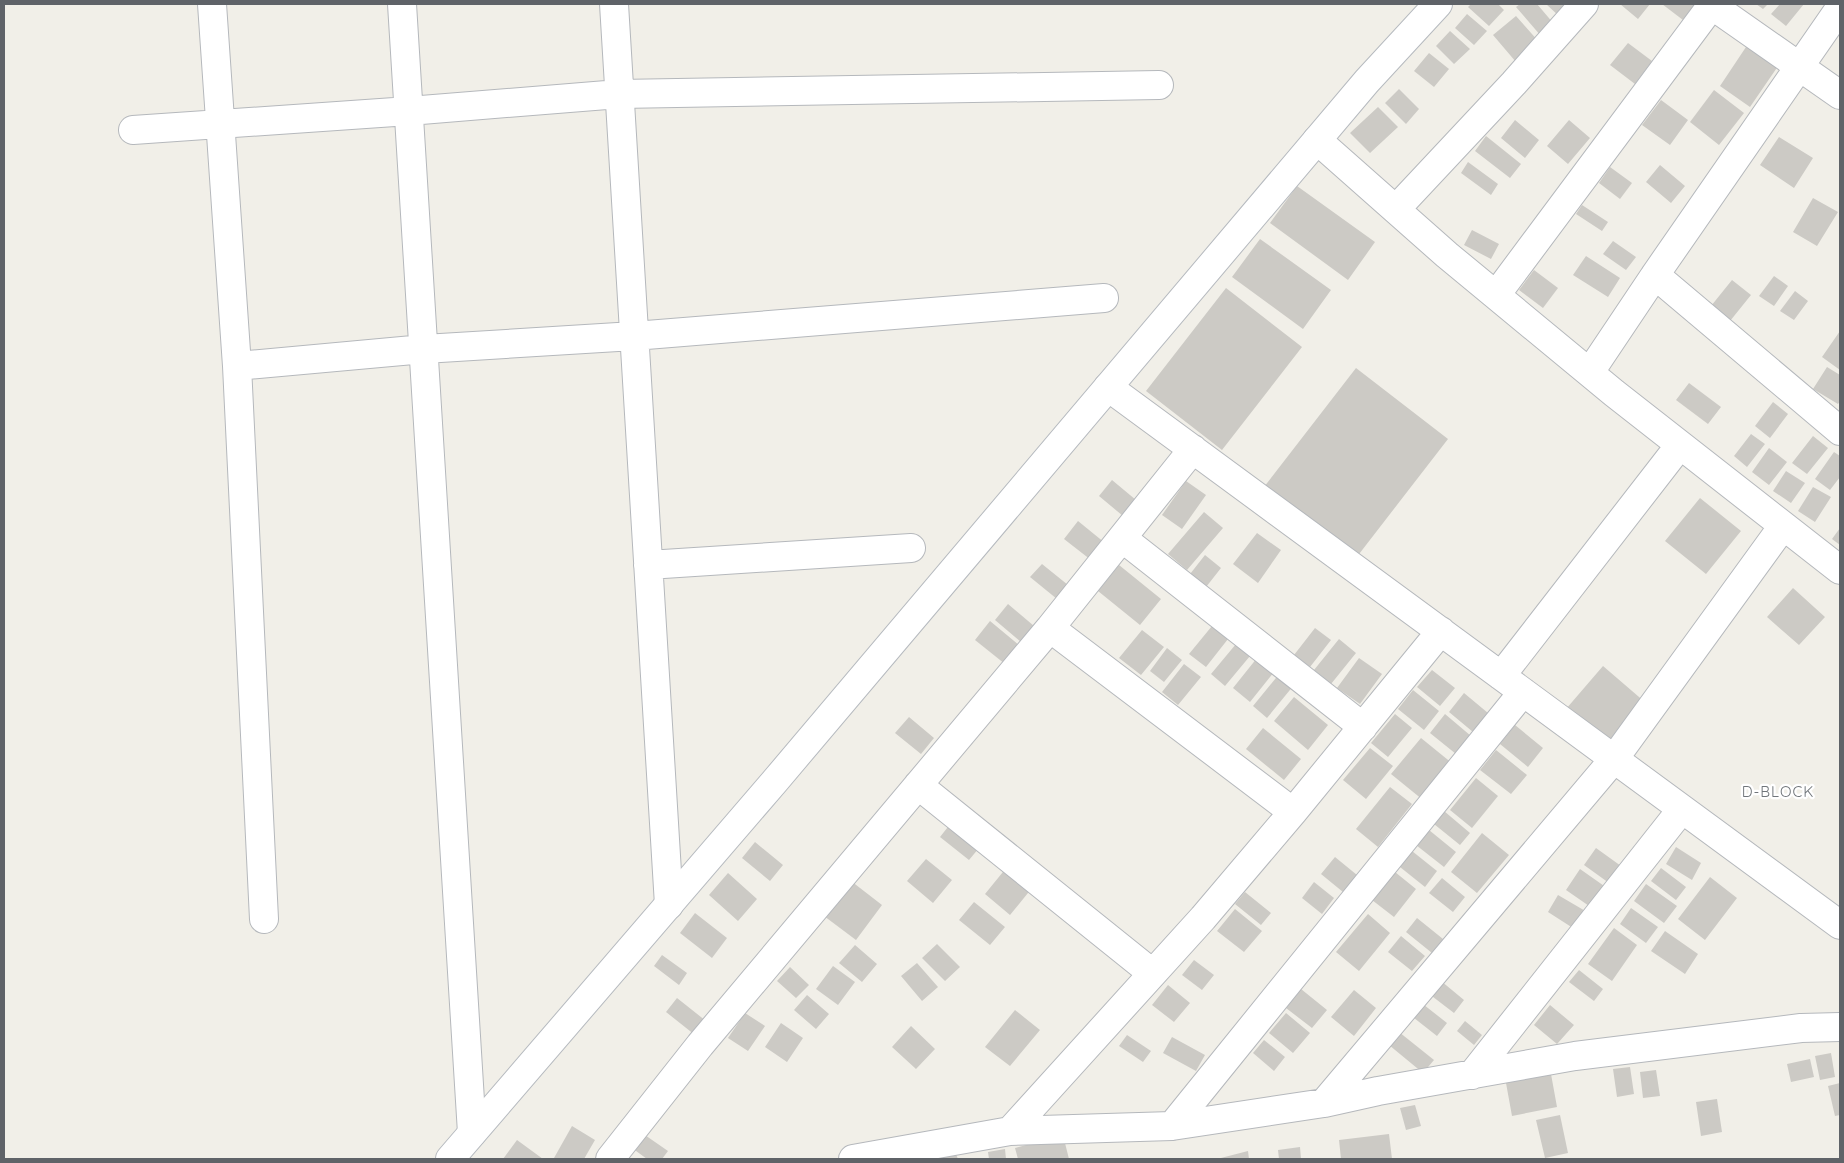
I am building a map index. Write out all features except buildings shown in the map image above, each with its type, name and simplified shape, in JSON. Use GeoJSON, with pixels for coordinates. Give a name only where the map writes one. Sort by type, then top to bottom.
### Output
{"type":"FeatureCollection","features":[{"type":"Feature","properties":{"kind":"street"},"geometry":{"type":"LineString","coordinates":[[212,4],[237,366],[264,919]]}},
{"type":"Feature","properties":{"kind":"street"},"geometry":{"type":"LineString","coordinates":[[402,4],[472,1133]]}},
{"type":"Feature","properties":{"kind":"street"},"geometry":{"type":"LineString","coordinates":[[614,4],[669,905]]}},
{"type":"Feature","properties":{"kind":"street"},"geometry":{"type":"LineString","coordinates":[[450,1159],[669,905],[1366,81],[1438,4]]}},
{"type":"Feature","properties":{"kind":"street"},"geometry":{"type":"LineString","coordinates":[[1396,209],[1514,83],[1584,4]]}},
{"type":"Feature","properties":{"kind":"street"},"geometry":{"type":"LineString","coordinates":[[1496,295],[1711,4],[1840,95]]}},
{"type":"Feature","properties":{"kind":"street"},"geometry":{"type":"LineString","coordinates":[[1590,372],[1840,8]]}},
{"type":"Feature","properties":{"kind":"street"},"geometry":{"type":"LineString","coordinates":[[133,130],[619,94],[1159,85]]}},
{"type":"Feature","properties":{"kind":"street"},"geometry":{"type":"LineString","coordinates":[[1317,140],[1496,295],[1680,445],[1840,570]]}},
{"type":"Feature","properties":{"kind":"street"},"geometry":{"type":"LineString","coordinates":[[1655,275],[1840,431]]}},
{"type":"Feature","properties":{"kind":"street"},"geometry":{"type":"LineString","coordinates":[[237,366],[424,349],[634,336],[1104,298]]}},
{"type":"Feature","properties":{"kind":"street"},"geometry":{"type":"LineString","coordinates":[[1108,386],[1840,925]]}},
{"type":"Feature","properties":{"kind":"street"},"geometry":{"type":"LineString","coordinates":[[1501,676],[1680,445]]}},
{"type":"Feature","properties":{"kind":"street"},"geometry":{"type":"LineString","coordinates":[[610,1159],[700,1045],[1050,628],[1193,449]]}},
{"type":"Feature","properties":{"kind":"street"},"geometry":{"type":"LineString","coordinates":[[1324,1103],[1614,758],[1783,526]]}},
{"type":"Feature","properties":{"kind":"street"},"geometry":{"type":"LineString","coordinates":[[1122,538],[1363,727]]}},
{"type":"Feature","properties":{"kind":"street"},"geometry":{"type":"LineString","coordinates":[[648,565],[911,548]]}},
{"type":"Feature","properties":{"kind":"street"},"geometry":{"type":"LineString","coordinates":[[1050,628],[1294,812]]}},
{"type":"Feature","properties":{"kind":"street"},"geometry":{"type":"LineString","coordinates":[[1010,1131],[1203,918],[1294,812],[1441,631]]}},
{"type":"Feature","properties":{"kind":"street"},"geometry":{"type":"LineString","coordinates":[[1172,1126],[1523,692]]}},
{"type":"Feature","properties":{"kind":"street"},"geometry":{"type":"LineString","coordinates":[[918,785],[1152,973]]}},
{"type":"Feature","properties":{"kind":"street"},"geometry":{"type":"LineString","coordinates":[[1472,1075],[1540,991],[1682,808]]}},
{"type":"Feature","properties":{"kind":"street"},"geometry":{"type":"LineString","coordinates":[[853,1159],[1010,1131],[1172,1126],[1324,1103],[1574,1056],[1801,1028],[1840,1027]]}},
{"type":"Feature","properties":{"kind":"district","name":"D-BLOCK"},"geometry":{"type":"Point","coordinates":[1778,792]}}]}
